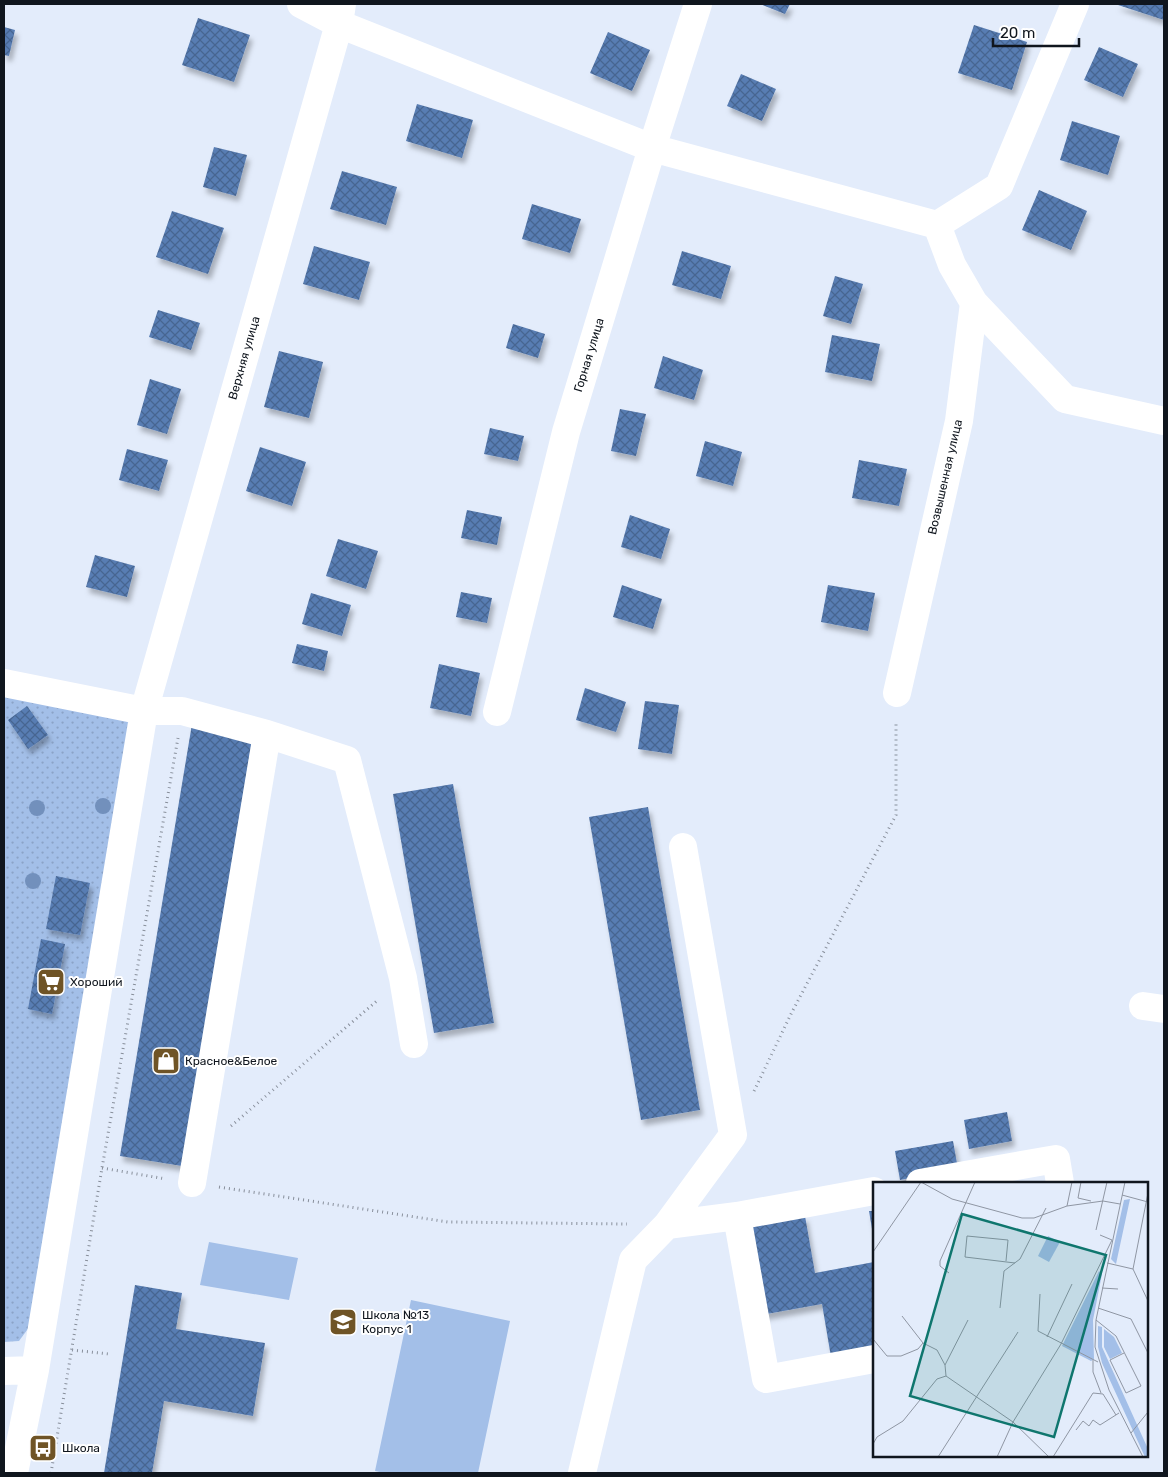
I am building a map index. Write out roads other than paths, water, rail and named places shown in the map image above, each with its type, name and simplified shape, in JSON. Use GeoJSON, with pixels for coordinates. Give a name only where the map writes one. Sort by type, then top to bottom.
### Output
{"type":"FeatureCollection","features":[{"type":"Feature","properties":{"kind":"street"},"geometry":{"type":"LineString","coordinates":[[301,4],[340,14],[652,148],[937,225],[999,186],[1075,4]]}},
{"type":"Feature","properties":{"kind":"street","name":"Горная улица"},"geometry":{"type":"LineString","coordinates":[[497,712],[566,432],[652,148],[698,4]]}},
{"type":"Feature","properties":{"kind":"street","name":"Верхняя улица"},"geometry":{"type":"LineString","coordinates":[[14,1473],[35,1370],[144,711],[340,14]]}},
{"type":"Feature","properties":{"kind":"street"},"geometry":{"type":"LineString","coordinates":[[937,225],[952,265],[974,303],[1065,400],[1164,421]]}},
{"type":"Feature","properties":{"kind":"street","name":"Возвышенная улица"},"geometry":{"type":"LineString","coordinates":[[897,693],[958,421],[974,303]]}},
{"type":"Feature","properties":{"kind":"street"},"geometry":{"type":"LineString","coordinates":[[4,683],[144,711],[182,711],[266,734],[347,760],[403,978],[414,1044]]}},
{"type":"Feature","properties":{"kind":"street"},"geometry":{"type":"LineString","coordinates":[[192,1183],[266,734]]}},
{"type":"Feature","properties":{"kind":"street"},"geometry":{"type":"LineString","coordinates":[[582,1473],[634,1260],[667,1225],[732,1135],[683,847]]}},
{"type":"Feature","properties":{"kind":"street"},"geometry":{"type":"LineString","coordinates":[[926,1182],[1056,1159],[1060,1182]]}},
{"type":"Feature","properties":{"kind":"street"},"geometry":{"type":"LineString","coordinates":[[667,1225],[737,1216],[873,1191]]}},
{"type":"Feature","properties":{"kind":"street"},"geometry":{"type":"LineString","coordinates":[[737,1216],[766,1379],[873,1359]]}},
{"type":"Feature","properties":{"kind":"street"},"geometry":{"type":"LineString","coordinates":[[4,1371],[35,1370]]}},
{"type":"Feature","properties":{"kind":"place","name":"Хороший"},"geometry":{"type":"Point","coordinates":[51,982]}},
{"type":"Feature","properties":{"kind":"place","name":"Красное&Белое"},"geometry":{"type":"Point","coordinates":[166,1061]}},
{"type":"Feature","properties":{"kind":"place","name":"Школа №13 Корпус 1"},"geometry":{"type":"Point","coordinates":[343,1322]}},
{"type":"Feature","properties":{"kind":"place","name":"Школа"},"geometry":{"type":"Point","coordinates":[43,1448]}}]}
